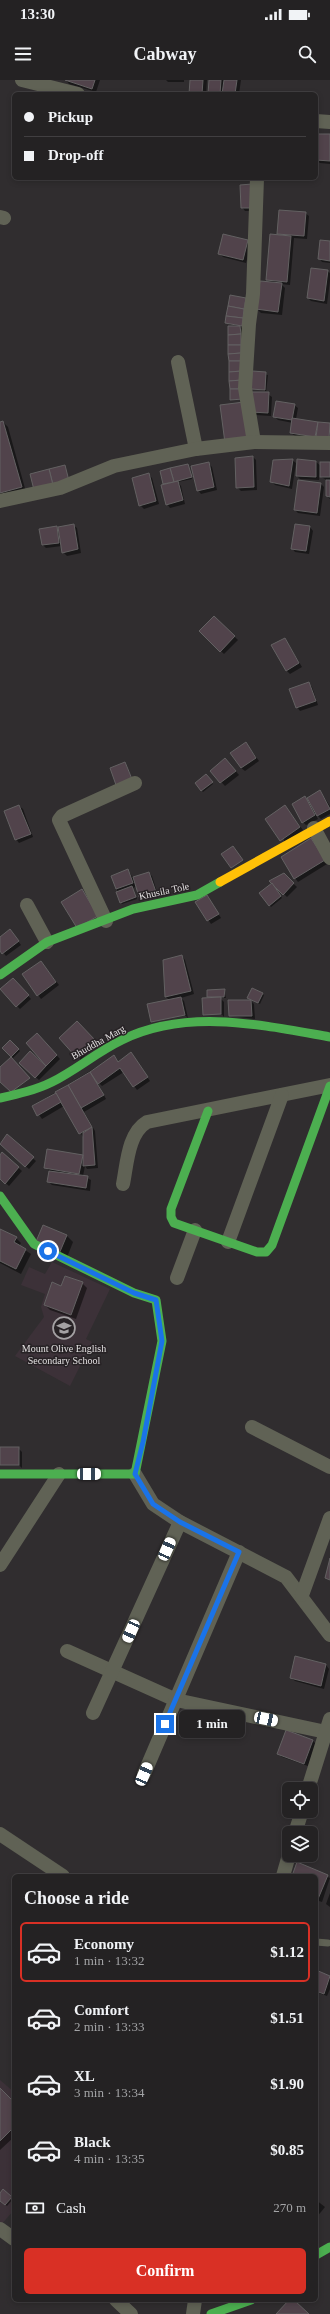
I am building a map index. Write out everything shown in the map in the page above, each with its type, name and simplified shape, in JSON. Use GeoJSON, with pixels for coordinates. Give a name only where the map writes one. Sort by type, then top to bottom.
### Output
{"type":"FeatureCollection","features":[{"type":"Feature","properties":{"kind":"street"},"geometry":{"type":"LineString","coordinates":[[22,80],[70,92]]}},
{"type":"Feature","properties":{"kind":"street"},"geometry":{"type":"LineString","coordinates":[[318,120],[330,122]]}},
{"type":"Feature","properties":{"kind":"street"},"geometry":{"type":"LineString","coordinates":[[254,442],[245,388],[249,324],[253,294],[257,180]]}},
{"type":"Feature","properties":{"kind":"street"},"geometry":{"type":"LineString","coordinates":[[178,362],[196,450]]}},
{"type":"Feature","properties":{"kind":"street"},"geometry":{"type":"LineString","coordinates":[[0,501],[60,488],[114,466],[196,450],[254,442],[330,443]]}},
{"type":"Feature","properties":{"kind":"street"},"geometry":{"type":"LineString","coordinates":[[106,921],[59,820],[62,816],[135,783]]}},
{"type":"Feature","properties":{"kind":"street","name":"Khusila Tole"},"geometry":{"type":"LineString","coordinates":[[0,975],[47,942],[106,921],[134,909],[197,895],[314,828],[330,821]]}},
{"type":"Feature","properties":{"kind":"street"},"geometry":{"type":"LineString","coordinates":[[314,828],[330,858]]}},
{"type":"Feature","properties":{"kind":"street"},"geometry":{"type":"LineString","coordinates":[[27,905],[47,942]]}},
{"type":"Feature","properties":{"kind":"street","name":"Bhuddha Marg"},"geometry":{"type":"LineString","coordinates":[[0,1098],[27,1092],[52,1082],[132,1035],[173,1025],[203,1021],[242,1022],[330,1038]]}},
{"type":"Feature","properties":{"kind":"street"},"geometry":{"type":"LineString","coordinates":[[123,1184],[134,1134],[138,1127],[147,1122],[330,1086]]}},
{"type":"Feature","properties":{"kind":"street"},"geometry":{"type":"LineString","coordinates":[[208,1111],[171,1209],[171,1217],[174,1222],[195,1230],[257,1252],[266,1252],[272,1245],[330,1086]]}},
{"type":"Feature","properties":{"kind":"street"},"geometry":{"type":"LineString","coordinates":[[228,1242],[282,1095]]}},
{"type":"Feature","properties":{"kind":"street"},"geometry":{"type":"LineString","coordinates":[[0,1196],[34,1244],[134,1293],[156,1300],[162,1341],[143,1442],[135,1474],[153,1504],[180,1522],[286,1577],[302,1595],[330,1635]]}},
{"type":"Feature","properties":{"kind":"street"},"geometry":{"type":"LineString","coordinates":[[177,1278],[195,1230]]}},
{"type":"Feature","properties":{"kind":"street"},"geometry":{"type":"LineString","coordinates":[[252,1427],[330,1467]]}},
{"type":"Feature","properties":{"kind":"street"},"geometry":{"type":"LineString","coordinates":[[0,1474],[135,1474]]}},
{"type":"Feature","properties":{"kind":"street"},"geometry":{"type":"LineString","coordinates":[[0,1565],[59,1474]]}},
{"type":"Feature","properties":{"kind":"street"},"geometry":{"type":"LineString","coordinates":[[302,1595],[330,1518]]}},
{"type":"Feature","properties":{"kind":"street"},"geometry":{"type":"LineString","coordinates":[[93,1713],[180,1522]]}},
{"type":"Feature","properties":{"kind":"street"},"geometry":{"type":"LineString","coordinates":[[144,1774],[239,1552]]}},
{"type":"Feature","properties":{"kind":"street"},"geometry":{"type":"LineString","coordinates":[[67,1651],[176,1700],[328,1726],[325,1750],[311,1782]]}},
{"type":"Feature","properties":{"kind":"street"},"geometry":{"type":"LineString","coordinates":[[0,1834],[60,1874]]}},
{"type":"Feature","properties":{"kind":"street"},"geometry":{"type":"LineString","coordinates":[[284,1874],[287,1862]]}},
{"type":"Feature","properties":{"kind":"street"},"geometry":{"type":"LineString","coordinates":[[0,2229],[12,2238]]}},
{"type":"Feature","properties":{"kind":"street"},"geometry":{"type":"LineString","coordinates":[[318,2253],[330,2247]]}},
{"type":"Feature","properties":{"kind":"street"},"geometry":{"type":"LineString","coordinates":[[118,2302],[131,2314]]}},
{"type":"Feature","properties":{"kind":"street"},"geometry":{"type":"LineString","coordinates":[[193,2314],[195,2302]]}},
{"type":"Feature","properties":{"kind":"street"},"geometry":{"type":"LineString","coordinates":[[211,2314],[245,2302]]}},
{"type":"Feature","properties":{"kind":"lane"},"geometry":{"type":"LineString","coordinates":[[318,1942],[328,1943]]}},
{"type":"Feature","properties":{"kind":"shaded area","name":"Mount Olive English Secondary School"},"geometry":{"type":"Polygon","coordinates":[[[52,1262],[110,1289],[86,1339],[92,1342],[70,1386],[15,1356],[44,1317],[41,1307],[45,1294],[21,1285],[29,1267],[45,1274],[52,1262]]]}},
{"type":"Feature","properties":{"kind":"shaded area"},"geometry":{"type":"Polygon","coordinates":[[[0,2080],[12,2090],[12,2212],[0,2226],[0,2080]]]}},
{"type":"Feature","properties":{"kind":"building"},"geometry":{"type":"Polygon","coordinates":[[[65,80],[95,80],[92,89],[65,80]]]}},
{"type":"Feature","properties":{"kind":"building"},"geometry":{"type":"Polygon","coordinates":[[[190,80],[203,80],[202,92],[189,92],[190,80]]]}},
{"type":"Feature","properties":{"kind":"building"},"geometry":{"type":"Polygon","coordinates":[[[209,80],[221,80],[220,92],[208,92],[209,80]]]}},
{"type":"Feature","properties":{"kind":"building"},"geometry":{"type":"Polygon","coordinates":[[[224,80],[237,80],[235,92],[222,92],[224,80]]]}},
{"type":"Feature","properties":{"kind":"building"},"geometry":{"type":"Polygon","coordinates":[[[318,134],[330,134],[330,161],[318,160],[318,134]]]}},
{"type":"Feature","properties":{"kind":"building"},"geometry":{"type":"Polygon","coordinates":[[[252,184],[252,208],[241,208],[240,185],[252,184]]]}},
{"type":"Feature","properties":{"kind":"building"},"geometry":{"type":"Polygon","coordinates":[[[279,210],[306,212],[304,236],[277,234],[279,210]]]}},
{"type":"Feature","properties":{"kind":"building"},"geometry":{"type":"Polygon","coordinates":[[[223,234],[248,240],[243,260],[218,254],[223,234]]]}},
{"type":"Feature","properties":{"kind":"building"},"geometry":{"type":"Polygon","coordinates":[[[270,234],[291,236],[287,282],[266,280],[270,234]]]}},
{"type":"Feature","properties":{"kind":"building"},"geometry":{"type":"Polygon","coordinates":[[[320,240],[330,241],[330,261],[318,259],[320,240]]]}},
{"type":"Feature","properties":{"kind":"building"},"geometry":{"type":"Polygon","coordinates":[[[311,268],[328,270],[324,301],[307,298],[311,268]]]}},
{"type":"Feature","properties":{"kind":"building"},"geometry":{"type":"Polygon","coordinates":[[[260,281],[282,283],[278,312],[256,309],[260,281]]]}},
{"type":"Feature","properties":{"kind":"building"},"geometry":{"type":"Polygon","coordinates":[[[230,295],[246,298],[244,309],[228,306],[230,295]]]}},
{"type":"Feature","properties":{"kind":"building"},"geometry":{"type":"Polygon","coordinates":[[[228,306],[244,309],[243,318],[226,316],[228,306]]]}},
{"type":"Feature","properties":{"kind":"building"},"geometry":{"type":"Polygon","coordinates":[[[226,316],[243,318],[242,326],[225,323],[226,316]]]}},
{"type":"Feature","properties":{"kind":"building"},"geometry":{"type":"Polygon","coordinates":[[[228,326],[240,326],[241,334],[228,335],[228,326]]]}},
{"type":"Feature","properties":{"kind":"building"},"geometry":{"type":"Polygon","coordinates":[[[241,334],[241,345],[228,345],[228,335],[241,334]]]}},
{"type":"Feature","properties":{"kind":"building"},"geometry":{"type":"Polygon","coordinates":[[[228,345],[241,345],[241,353],[228,354],[228,345]]]}},
{"type":"Feature","properties":{"kind":"building"},"geometry":{"type":"Polygon","coordinates":[[[241,353],[242,361],[229,361],[228,354],[241,353]]]}},
{"type":"Feature","properties":{"kind":"building"},"geometry":{"type":"Polygon","coordinates":[[[229,361],[242,361],[242,371],[229,372],[229,361]]]}},
{"type":"Feature","properties":{"kind":"building"},"geometry":{"type":"Polygon","coordinates":[[[242,371],[242,380],[229,381],[229,372],[242,371]]]}},
{"type":"Feature","properties":{"kind":"building"},"geometry":{"type":"Polygon","coordinates":[[[252,371],[266,372],[265,390],[251,389],[252,371]]]}},
{"type":"Feature","properties":{"kind":"building"},"geometry":{"type":"Polygon","coordinates":[[[242,380],[243,389],[230,389],[229,381],[242,380]]]}},
{"type":"Feature","properties":{"kind":"building"},"geometry":{"type":"Polygon","coordinates":[[[230,389],[243,389],[243,399],[230,400],[230,389]]]}},
{"type":"Feature","properties":{"kind":"building"},"geometry":{"type":"Polygon","coordinates":[[[252,392],[269,392],[268,413],[251,412],[252,392]]]}},
{"type":"Feature","properties":{"kind":"building"},"geometry":{"type":"Polygon","coordinates":[[[276,401],[295,404],[292,420],[273,417],[276,401]]]}},
{"type":"Feature","properties":{"kind":"building"},"geometry":{"type":"Polygon","coordinates":[[[244,402],[249,440],[225,443],[220,405],[244,402]]]}},
{"type":"Feature","properties":{"kind":"building"},"geometry":{"type":"Polygon","coordinates":[[[292,418],[318,422],[315,437],[290,433],[292,418]]]}},
{"type":"Feature","properties":{"kind":"building"},"geometry":{"type":"Polygon","coordinates":[[[3,421],[22,487],[0,493],[0,422],[3,421]]]}},
{"type":"Feature","properties":{"kind":"building"},"geometry":{"type":"Polygon","coordinates":[[[318,422],[330,423],[329,439],[316,437],[318,422]]]}},
{"type":"Feature","properties":{"kind":"building"},"geometry":{"type":"Polygon","coordinates":[[[253,456],[254,487],[236,488],[235,458],[253,456]]]}},
{"type":"Feature","properties":{"kind":"building"},"geometry":{"type":"Polygon","coordinates":[[[293,459],[289,486],[270,482],[273,460],[293,459]]]}},
{"type":"Feature","properties":{"kind":"building"},"geometry":{"type":"Polygon","coordinates":[[[297,459],[316,461],[316,477],[296,476],[297,459]]]}},
{"type":"Feature","properties":{"kind":"building"},"geometry":{"type":"Polygon","coordinates":[[[209,462],[214,487],[197,491],[191,466],[209,462]]]}},
{"type":"Feature","properties":{"kind":"building"},"geometry":{"type":"Polygon","coordinates":[[[320,462],[330,462],[330,477],[320,477],[320,462]]]}},
{"type":"Feature","properties":{"kind":"building"},"geometry":{"type":"Polygon","coordinates":[[[188,464],[192,477],[174,482],[170,468],[188,464]]]}},
{"type":"Feature","properties":{"kind":"building"},"geometry":{"type":"Polygon","coordinates":[[[65,465],[69,481],[53,485],[49,469],[65,465]]]}},
{"type":"Feature","properties":{"kind":"building"},"geometry":{"type":"Polygon","coordinates":[[[170,468],[174,482],[163,484],[160,471],[170,468]]]}},
{"type":"Feature","properties":{"kind":"building"},"geometry":{"type":"Polygon","coordinates":[[[49,469],[53,485],[34,490],[30,474],[49,469]]]}},
{"type":"Feature","properties":{"kind":"building"},"geometry":{"type":"Polygon","coordinates":[[[149,473],[156,501],[139,506],[132,478],[149,473]]]}},
{"type":"Feature","properties":{"kind":"building"},"geometry":{"type":"Polygon","coordinates":[[[298,480],[321,483],[317,513],[294,510],[298,480]]]}},
{"type":"Feature","properties":{"kind":"building"},"geometry":{"type":"Polygon","coordinates":[[[326,480],[330,480],[330,497],[326,496],[326,480]]]}},
{"type":"Feature","properties":{"kind":"building"},"geometry":{"type":"Polygon","coordinates":[[[178,481],[183,500],[166,505],[161,485],[178,481]]]}},
{"type":"Feature","properties":{"kind":"building"},"geometry":{"type":"Polygon","coordinates":[[[74,524],[78,549],[62,553],[58,527],[74,524]]]}},
{"type":"Feature","properties":{"kind":"building"},"geometry":{"type":"Polygon","coordinates":[[[295,524],[310,526],[306,551],[291,549],[295,524]]]}},
{"type":"Feature","properties":{"kind":"building"},"geometry":{"type":"Polygon","coordinates":[[[57,526],[59,543],[42,545],[39,529],[57,526]]]}},
{"type":"Feature","properties":{"kind":"building"},"geometry":{"type":"Polygon","coordinates":[[[214,616],[235,636],[220,652],[199,631],[214,616]]]}},
{"type":"Feature","properties":{"kind":"building"},"geometry":{"type":"Polygon","coordinates":[[[285,638],[299,663],[286,671],[271,645],[285,638]]]}},
{"type":"Feature","properties":{"kind":"building"},"geometry":{"type":"Polygon","coordinates":[[[309,682],[316,701],[296,708],[289,689],[309,682]]]}},
{"type":"Feature","properties":{"kind":"building"},"geometry":{"type":"Polygon","coordinates":[[[246,742],[256,758],[241,768],[230,753],[246,742]]]}},
{"type":"Feature","properties":{"kind":"building"},"geometry":{"type":"Polygon","coordinates":[[[225,758],[236,771],[220,783],[210,771],[225,758]]]}},
{"type":"Feature","properties":{"kind":"building"},"geometry":{"type":"Polygon","coordinates":[[[125,762],[132,779],[116,785],[110,768],[125,762]]]}},
{"type":"Feature","properties":{"kind":"building"},"geometry":{"type":"Polygon","coordinates":[[[206,774],[213,782],[201,791],[195,783],[206,774]]]}},
{"type":"Feature","properties":{"kind":"building"},"geometry":{"type":"Polygon","coordinates":[[[320,790],[330,809],[317,816],[307,798],[320,790]]]}},
{"type":"Feature","properties":{"kind":"building"},"geometry":{"type":"Polygon","coordinates":[[[305,796],[315,815],[302,823],[292,804],[305,796]]]}},
{"type":"Feature","properties":{"kind":"building"},"geometry":{"type":"Polygon","coordinates":[[[19,805],[31,834],[15,840],[4,811],[19,805]]]}},
{"type":"Feature","properties":{"kind":"building"},"geometry":{"type":"Polygon","coordinates":[[[285,805],[300,827],[280,841],[265,819],[285,805]]]}},
{"type":"Feature","properties":{"kind":"building"},"geometry":{"type":"Polygon","coordinates":[[[311,838],[325,860],[294,879],[281,857],[311,838]]]}},
{"type":"Feature","properties":{"kind":"building"},"geometry":{"type":"Polygon","coordinates":[[[233,846],[243,860],[231,868],[221,854],[233,846]]]}},
{"type":"Feature","properties":{"kind":"building"},"geometry":{"type":"Polygon","coordinates":[[[128,869],[133,883],[116,889],[111,876],[128,869]]]}},
{"type":"Feature","properties":{"kind":"building"},"geometry":{"type":"Polygon","coordinates":[[[149,872],[156,892],[139,897],[133,877],[149,872]]]}},
{"type":"Feature","properties":{"kind":"building"},"geometry":{"type":"Polygon","coordinates":[[[284,873],[294,883],[283,895],[269,881],[284,873]]]}},
{"type":"Feature","properties":{"kind":"building"},"geometry":{"type":"Polygon","coordinates":[[[272,883],[281,896],[269,906],[259,893],[272,883]]]}},
{"type":"Feature","properties":{"kind":"building"},"geometry":{"type":"Polygon","coordinates":[[[132,886],[136,897],[120,903],[116,892],[132,886]]]}},
{"type":"Feature","properties":{"kind":"building"},"geometry":{"type":"Polygon","coordinates":[[[82,889],[98,916],[77,928],[61,902],[82,889]]]}},
{"type":"Feature","properties":{"kind":"building"},"geometry":{"type":"Polygon","coordinates":[[[207,895],[219,914],[207,921],[195,902],[207,895]]]}},
{"type":"Feature","properties":{"kind":"building"},"geometry":{"type":"Polygon","coordinates":[[[10,929],[19,941],[2,954],[0,951],[0,937],[10,929]]]}},
{"type":"Feature","properties":{"kind":"building"},"geometry":{"type":"Polygon","coordinates":[[[182,955],[191,991],[165,997],[163,960],[182,955]]]}},
{"type":"Feature","properties":{"kind":"building"},"geometry":{"type":"Polygon","coordinates":[[[41,961],[56,982],[37,996],[22,974],[41,961]]]}},
{"type":"Feature","properties":{"kind":"building"},"geometry":{"type":"Polygon","coordinates":[[[13,978],[29,995],[16,1007],[0,989],[13,978]]]}},
{"type":"Feature","properties":{"kind":"building"},"geometry":{"type":"Polygon","coordinates":[[[252,988],[263,993],[258,1003],[247,998],[252,988]]]}},
{"type":"Feature","properties":{"kind":"building"},"geometry":{"type":"Polygon","coordinates":[[[225,989],[224,997],[207,997],[207,990],[225,989]]]}},
{"type":"Feature","properties":{"kind":"building"},"geometry":{"type":"Polygon","coordinates":[[[181,997],[185,1015],[151,1022],[147,1004],[181,997]]]}},
{"type":"Feature","properties":{"kind":"building"},"geometry":{"type":"Polygon","coordinates":[[[221,997],[221,1014],[203,1015],[202,998],[221,997]]]}},
{"type":"Feature","properties":{"kind":"building"},"geometry":{"type":"Polygon","coordinates":[[[228,1000],[251,1000],[252,1016],[229,1016],[228,1000]]]}},
{"type":"Feature","properties":{"kind":"building"},"geometry":{"type":"Polygon","coordinates":[[[77,1021],[95,1040],[76,1057],[59,1038],[77,1021]]]}},
{"type":"Feature","properties":{"kind":"building"},"geometry":{"type":"Polygon","coordinates":[[[37,1033],[57,1055],[46,1066],[26,1043],[37,1033]]]}},
{"type":"Feature","properties":{"kind":"building"},"geometry":{"type":"Polygon","coordinates":[[[10,1040],[19,1049],[11,1057],[2,1048],[10,1040]]]}},
{"type":"Feature","properties":{"kind":"building"},"geometry":{"type":"Polygon","coordinates":[[[30,1051],[46,1066],[35,1078],[19,1063],[30,1051]]]}},
{"type":"Feature","properties":{"kind":"building"},"geometry":{"type":"Polygon","coordinates":[[[131,1052],[148,1077],[133,1087],[120,1068],[98,1084],[90,1072],[114,1055],[118,1062],[131,1052]]]}},
{"type":"Feature","properties":{"kind":"building"},"geometry":{"type":"Polygon","coordinates":[[[11,1057],[30,1078],[11,1092],[0,1082],[0,1067],[11,1057]]]}},
{"type":"Feature","properties":{"kind":"building"},"geometry":{"type":"Polygon","coordinates":[[[90,1072],[104,1095],[81,1108],[68,1085],[90,1072]]]}},
{"type":"Feature","properties":{"kind":"building"},"geometry":{"type":"Polygon","coordinates":[[[68,1085],[92,1127],[79,1134],[55,1092],[68,1085]]]}},
{"type":"Feature","properties":{"kind":"building"},"geometry":{"type":"Polygon","coordinates":[[[56,1093],[61,1102],[37,1116],[32,1106],[56,1093]]]}},
{"type":"Feature","properties":{"kind":"building"},"geometry":{"type":"Polygon","coordinates":[[[92,1127],[95,1165],[83,1166],[83,1133],[92,1127]]]}},
{"type":"Feature","properties":{"kind":"building"},"geometry":{"type":"Polygon","coordinates":[[[7,1134],[34,1157],[25,1167],[0,1144],[7,1134]]]}},
{"type":"Feature","properties":{"kind":"building"},"geometry":{"type":"Polygon","coordinates":[[[47,1149],[83,1155],[79,1174],[44,1168],[47,1149]]]}},
{"type":"Feature","properties":{"kind":"building"},"geometry":{"type":"Polygon","coordinates":[[[2,1152],[19,1167],[5,1184],[0,1179],[0,1155],[2,1152]]]}},
{"type":"Feature","properties":{"kind":"building"},"geometry":{"type":"Polygon","coordinates":[[[49,1171],[88,1176],[86,1188],[47,1182],[49,1171]]]}},
{"type":"Feature","properties":{"kind":"building"},"geometry":{"type":"Polygon","coordinates":[[[43,1225],[67,1235],[59,1254],[35,1244],[43,1225]]]}},
{"type":"Feature","properties":{"kind":"building"},"geometry":{"type":"Polygon","coordinates":[[[0,1229],[17,1237],[14,1242],[26,1249],[16,1269],[0,1261],[0,1229]]]}},
{"type":"Feature","properties":{"kind":"building"},"geometry":{"type":"Polygon","coordinates":[[[65,1276],[83,1282],[71,1315],[44,1305],[52,1282],[61,1286],[65,1276]]]}},
{"type":"Feature","properties":{"kind":"building"},"geometry":{"type":"Polygon","coordinates":[[[0,1447],[19,1447],[19,1465],[0,1465],[0,1447]]]}},
{"type":"Feature","properties":{"kind":"building"},"geometry":{"type":"Polygon","coordinates":[[[330,1558],[330,1580],[325,1578],[330,1558]]]}},
{"type":"Feature","properties":{"kind":"building"},"geometry":{"type":"Polygon","coordinates":[[[295,1656],[326,1664],[321,1686],[290,1678],[295,1656]]]}},
{"type":"Feature","properties":{"kind":"building"},"geometry":{"type":"Polygon","coordinates":[[[286,1730],[313,1740],[304,1764],[277,1754],[286,1730]]]}},
{"type":"Feature","properties":{"kind":"building"},"geometry":{"type":"Polygon","coordinates":[[[297,1862],[328,1875],[318,1899],[318,1874],[293,1874],[297,1862]]]}},
{"type":"Feature","properties":{"kind":"building"},"geometry":{"type":"Polygon","coordinates":[[[318,1971],[330,1976],[324,1994],[318,1992],[318,1971]]]}},
{"type":"Feature","properties":{"kind":"building"},"geometry":{"type":"Polygon","coordinates":[[[0,2088],[12,2100],[12,2129],[0,2141],[0,2088]]]}},
{"type":"Feature","properties":{"kind":"building"},"geometry":{"type":"Polygon","coordinates":[[[3,2189],[12,2197],[5,2205],[0,2201],[0,2193],[3,2189]]]}},
{"type":"Feature","properties":{"kind":"building"},"geometry":{"type":"Polygon","coordinates":[[[287,2302],[296,2302],[309,2314],[276,2314],[287,2302]]]}},
{"type":"Feature","properties":{"kind":"traffic: fast"},"geometry":{"type":"LineString","coordinates":[[0,975],[47,942],[133,909],[197,895],[220,882]]}},
{"type":"Feature","properties":{"kind":"traffic: fast"},"geometry":{"type":"LineString","coordinates":[[0,1098],[27,1092],[46,1085],[122,1040],[147,1030],[172,1024],[198,1022],[251,1024],[330,1037]]}},
{"type":"Feature","properties":{"kind":"traffic: fast"},"geometry":{"type":"LineString","coordinates":[[208,1111],[171,1209],[171,1217],[174,1223],[257,1252],[266,1252],[272,1245],[330,1086]]}},
{"type":"Feature","properties":{"kind":"traffic: fast"},"geometry":{"type":"LineString","coordinates":[[0,1196],[34,1244],[134,1293],[156,1300],[162,1341],[135,1474],[0,1474]]}},
{"type":"Feature","properties":{"kind":"traffic: fast"},"geometry":{"type":"LineString","coordinates":[[318,2254],[330,2247]]}},
{"type":"Feature","properties":{"kind":"traffic: fast"},"geometry":{"type":"LineString","coordinates":[[211,2314],[245,2302]]}},
{"type":"Feature","properties":{"kind":"traffic: slow"},"geometry":{"type":"LineString","coordinates":[[220,882],[330,821]]}},
{"type":"Feature","properties":{"kind":"place","name":"Mount Olive English Secondary School"},"geometry":{"type":"Point","coordinates":[64,1328]}},
{"type":"Feature","properties":{"kind":"route"},"geometry":{"type":"LineString","coordinates":[[48,1251],[76,1263],[134,1293],[156,1300],[162,1341],[143,1442],[135,1474],[153,1504],[180,1522],[239,1552],[165,1724]]}}]}
